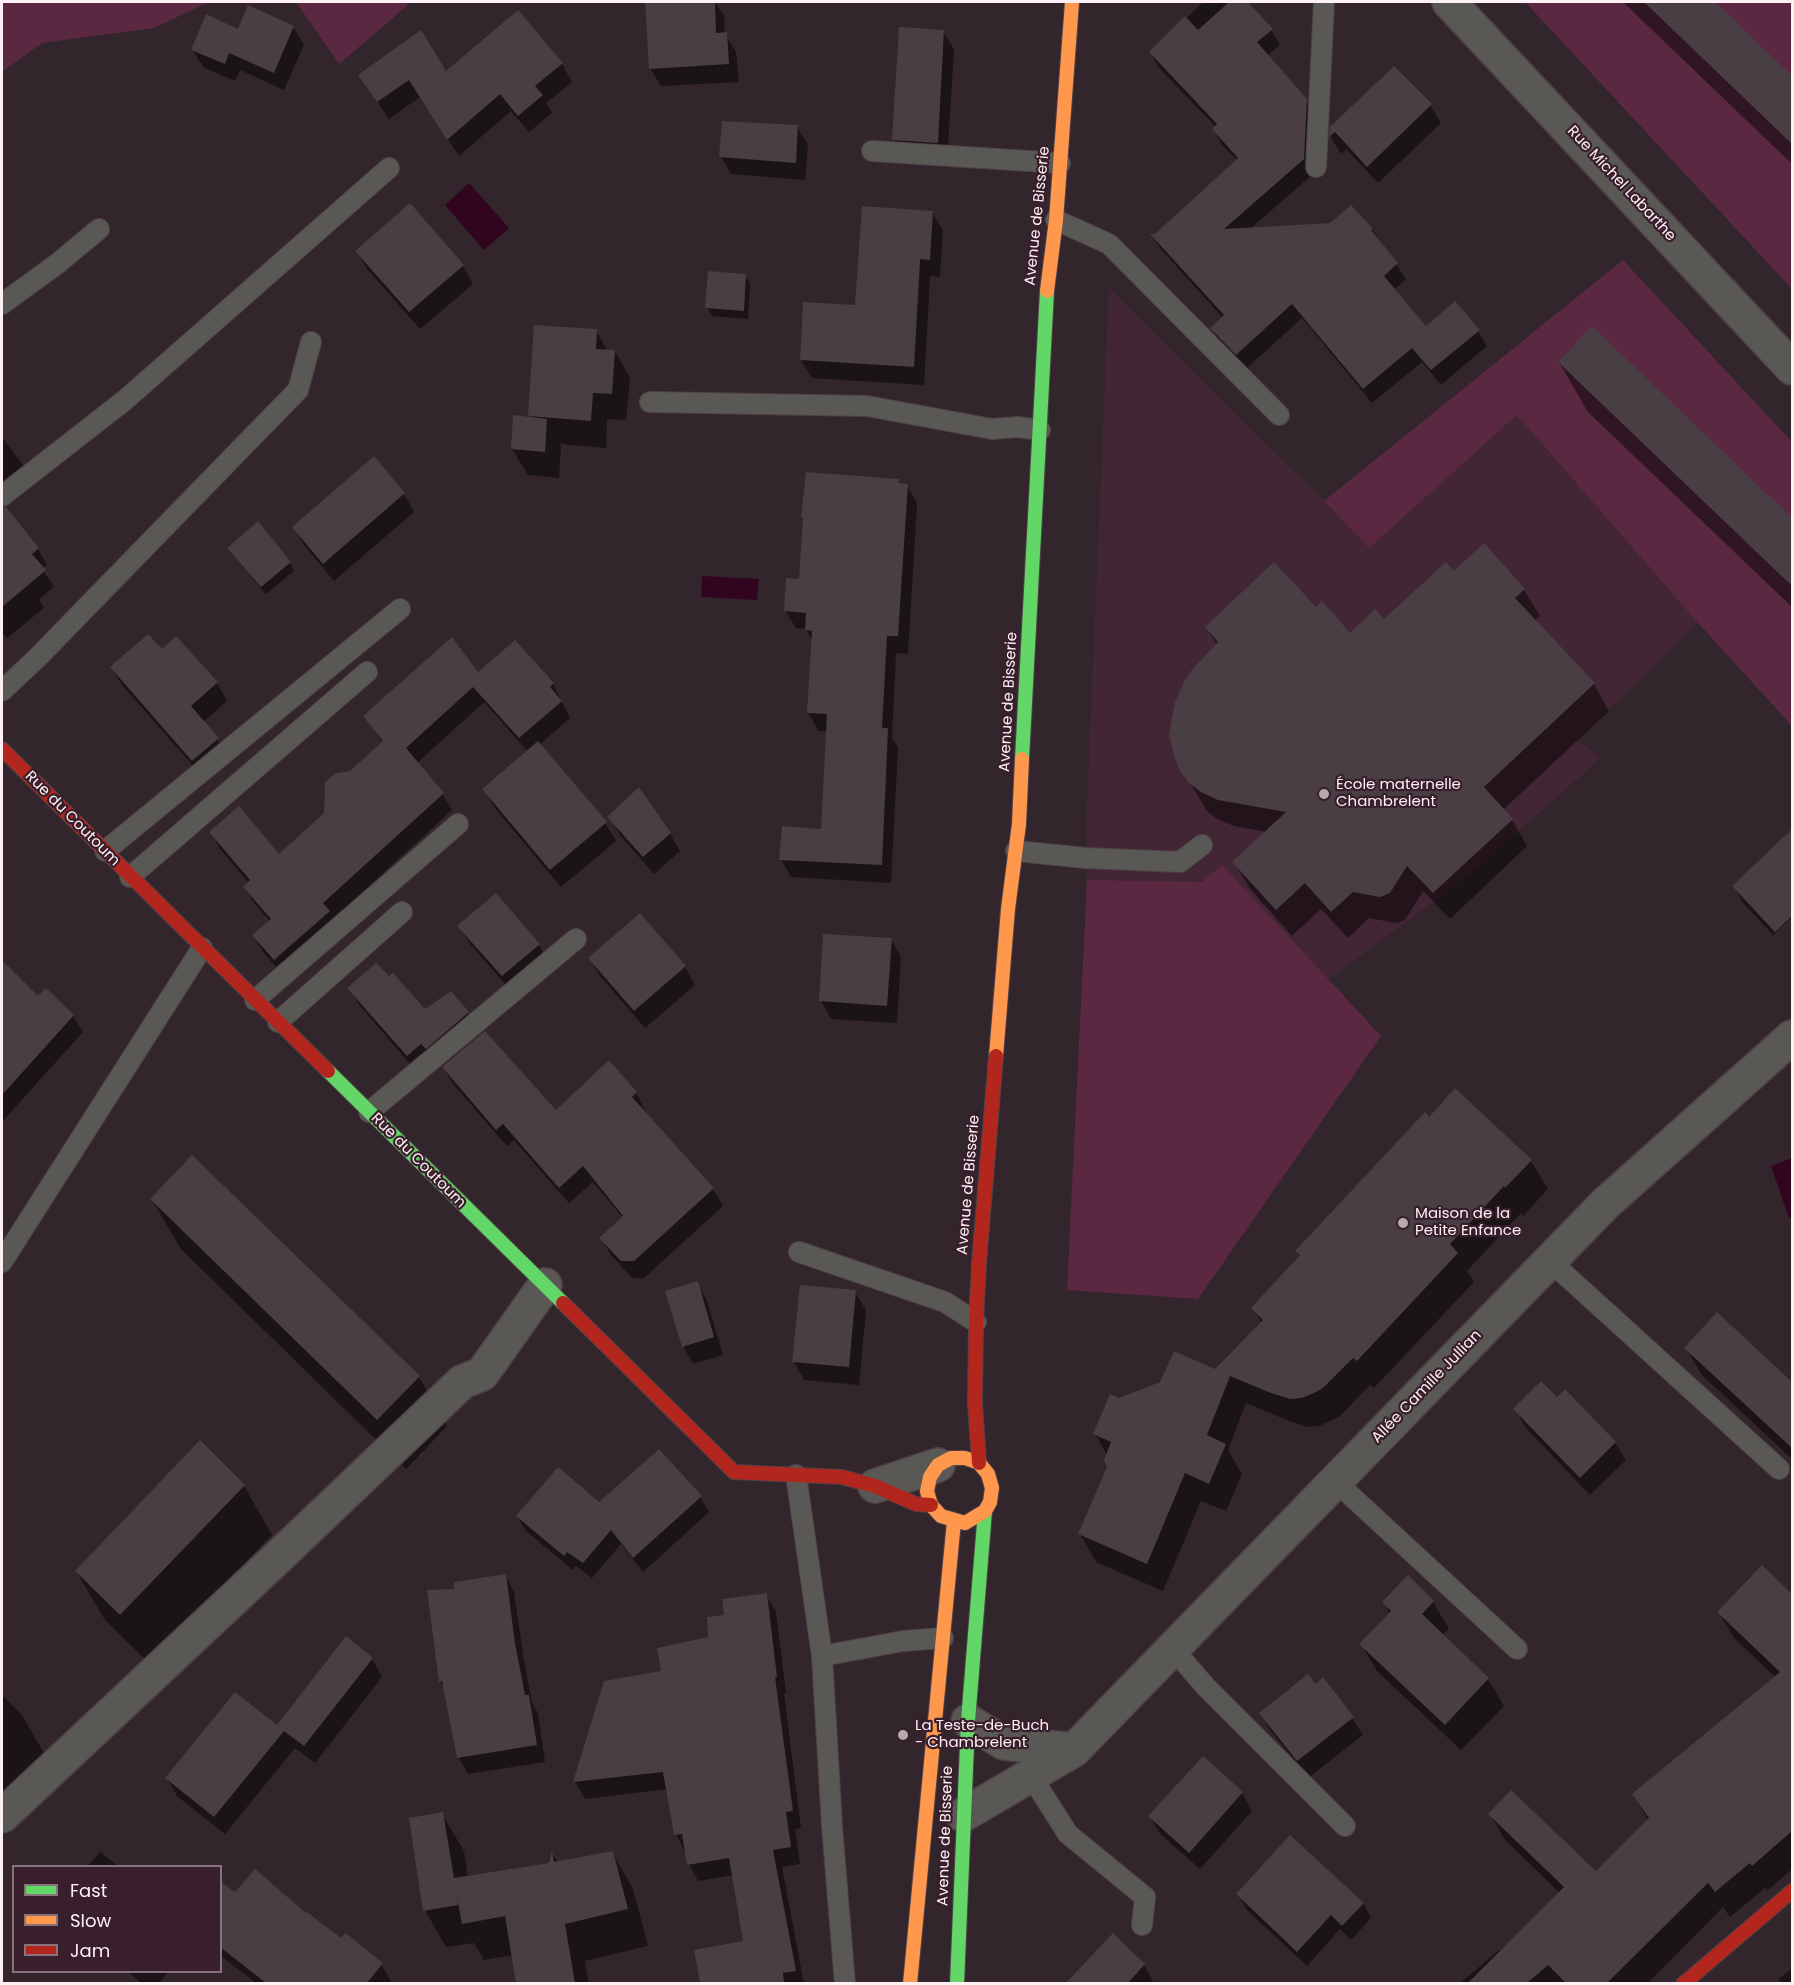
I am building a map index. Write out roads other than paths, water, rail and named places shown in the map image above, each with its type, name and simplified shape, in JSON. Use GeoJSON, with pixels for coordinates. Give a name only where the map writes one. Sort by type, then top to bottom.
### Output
{"type":"FeatureCollection","features":[{"type":"Feature","properties":{"kind":"street","name":"Avenue de Bisserie"},"geometry":{"type":"LineString","coordinates":[[979,1463],[975,1403],[976,1322],[1008,909],[1019,824],[1047,282],[1056,220],[1072,2]]}},
{"type":"Feature","properties":{"kind":"street","name":"Rue Michel Labarthe"},"geometry":{"type":"LineString","coordinates":[[1449,2],[1792,368]]}},
{"type":"Feature","properties":{"kind":"street","name":"Rue du Coutoum"},"geometry":{"type":"LineString","coordinates":[[2,749],[734,1472],[842,1477],[875,1486],[916,1504],[932,1505]]}},
{"type":"Feature","properties":{"kind":"street","name":"Allée Camille Jullian"},"geometry":{"type":"LineString","coordinates":[[963,1815],[1074,1750],[1605,1204],[1792,1037]]}},
{"type":"Feature","properties":{"kind":"street"},"geometry":{"type":"LineString","coordinates":[[2,1816],[462,1382],[482,1374],[545,1285]]}},
{"type":"Feature","properties":{"kind":"street","name":"Avenue de Bisserie"},"geometry":{"type":"LineString","coordinates":[[963,1430],[975,1403]]}},
{"type":"Feature","properties":{"kind":"street"},"geometry":{"type":"LineString","coordinates":[[875,1486],[948,1457],[965,1458],[979,1463],[988,1474],[992,1488],[990,1502],[985,1511],[964,1523],[941,1516],[932,1505],[927,1491],[930,1477],[948,1457]]}},
{"type":"Feature","properties":{"kind":"street","name":"Avenue de Bisserie"},"geometry":{"type":"LineString","coordinates":[[957,1983],[968,1721],[985,1511]]}},
{"type":"Feature","properties":{"kind":"street","name":"Avenue de Bisserie"},"geometry":{"type":"LineString","coordinates":[[909,1983],[954,1521]]}},
{"type":"Feature","properties":{"kind":"street"},"geometry":{"type":"LineString","coordinates":[[968,1721],[1004,1743],[1074,1750]]}},
{"type":"Feature","properties":{"kind":"street"},"geometry":{"type":"LineString","coordinates":[[1683,1983],[1792,1891]]}},
{"type":"Feature","properties":{"kind":"lane"},"geometry":{"type":"LineString","coordinates":[[1316,167],[1324,2]]}},
{"type":"Feature","properties":{"kind":"lane"},"geometry":{"type":"LineString","coordinates":[[872,151],[1060,163]]}},
{"type":"Feature","properties":{"kind":"lane"},"geometry":{"type":"LineString","coordinates":[[2,496],[125,399],[389,168]]}},
{"type":"Feature","properties":{"kind":"lane"},"geometry":{"type":"LineString","coordinates":[[1056,220],[1109,244],[1279,415]]}},
{"type":"Feature","properties":{"kind":"lane"},"geometry":{"type":"LineString","coordinates":[[2,304],[57,264],[99,229]]}},
{"type":"Feature","properties":{"kind":"lane"},"geometry":{"type":"LineString","coordinates":[[2,691],[38,657],[298,390],[311,342]]}},
{"type":"Feature","properties":{"kind":"lane"},"geometry":{"type":"LineString","coordinates":[[650,402],[867,406],[992,429],[1018,427],[1040,430]]}},
{"type":"Feature","properties":{"kind":"lane"},"geometry":{"type":"LineString","coordinates":[[105,851],[400,609]]}},
{"type":"Feature","properties":{"kind":"lane"},"geometry":{"type":"LineString","coordinates":[[130,877],[367,672]]}},
{"type":"Feature","properties":{"kind":"lane"},"geometry":{"type":"LineString","coordinates":[[255,1000],[458,824]]}},
{"type":"Feature","properties":{"kind":"lane"},"geometry":{"type":"LineString","coordinates":[[1016,850],[1086,858],[1180,862],[1202,845]]}},
{"type":"Feature","properties":{"kind":"lane"},"geometry":{"type":"LineString","coordinates":[[278,1022],[402,912]]}},
{"type":"Feature","properties":{"kind":"lane"},"geometry":{"type":"LineString","coordinates":[[369,1112],[576,939]]}},
{"type":"Feature","properties":{"kind":"lane"},"geometry":{"type":"LineString","coordinates":[[2,1262],[202,948]]}},
{"type":"Feature","properties":{"kind":"lane"},"geometry":{"type":"LineString","coordinates":[[799,1252],[945,1302],[976,1322]]}},
{"type":"Feature","properties":{"kind":"lane"},"geometry":{"type":"LineString","coordinates":[[1550,1261],[1779,1469]]}},
{"type":"Feature","properties":{"kind":"lane"},"geometry":{"type":"LineString","coordinates":[[796,1475],[822,1656],[832,1826],[845,1983]]}},
{"type":"Feature","properties":{"kind":"lane"},"geometry":{"type":"LineString","coordinates":[[1336,1482],[1517,1649]]}},
{"type":"Feature","properties":{"kind":"lane"},"geometry":{"type":"LineString","coordinates":[[822,1656],[903,1641],[943,1638]]}},
{"type":"Feature","properties":{"kind":"lane"},"geometry":{"type":"LineString","coordinates":[[1173,1649],[1206,1687],[1345,1826]]}},
{"type":"Feature","properties":{"kind":"lane"},"geometry":{"type":"LineString","coordinates":[[1031,1776],[1068,1834],[1145,1897],[1142,1925]]}},
{"type":"Feature","properties":{"kind":"place","name":"École maternelle Chambrelent"},"geometry":{"type":"Point","coordinates":[1324,794]}},
{"type":"Feature","properties":{"kind":"place","name":"Maison de la Petite Enfance"},"geometry":{"type":"Point","coordinates":[1403,1223]}},
{"type":"Feature","properties":{"kind":"place","name":"La Teste-de-Buch - Chambrelent"},"geometry":{"type":"Point","coordinates":[903,1735]}}]}
